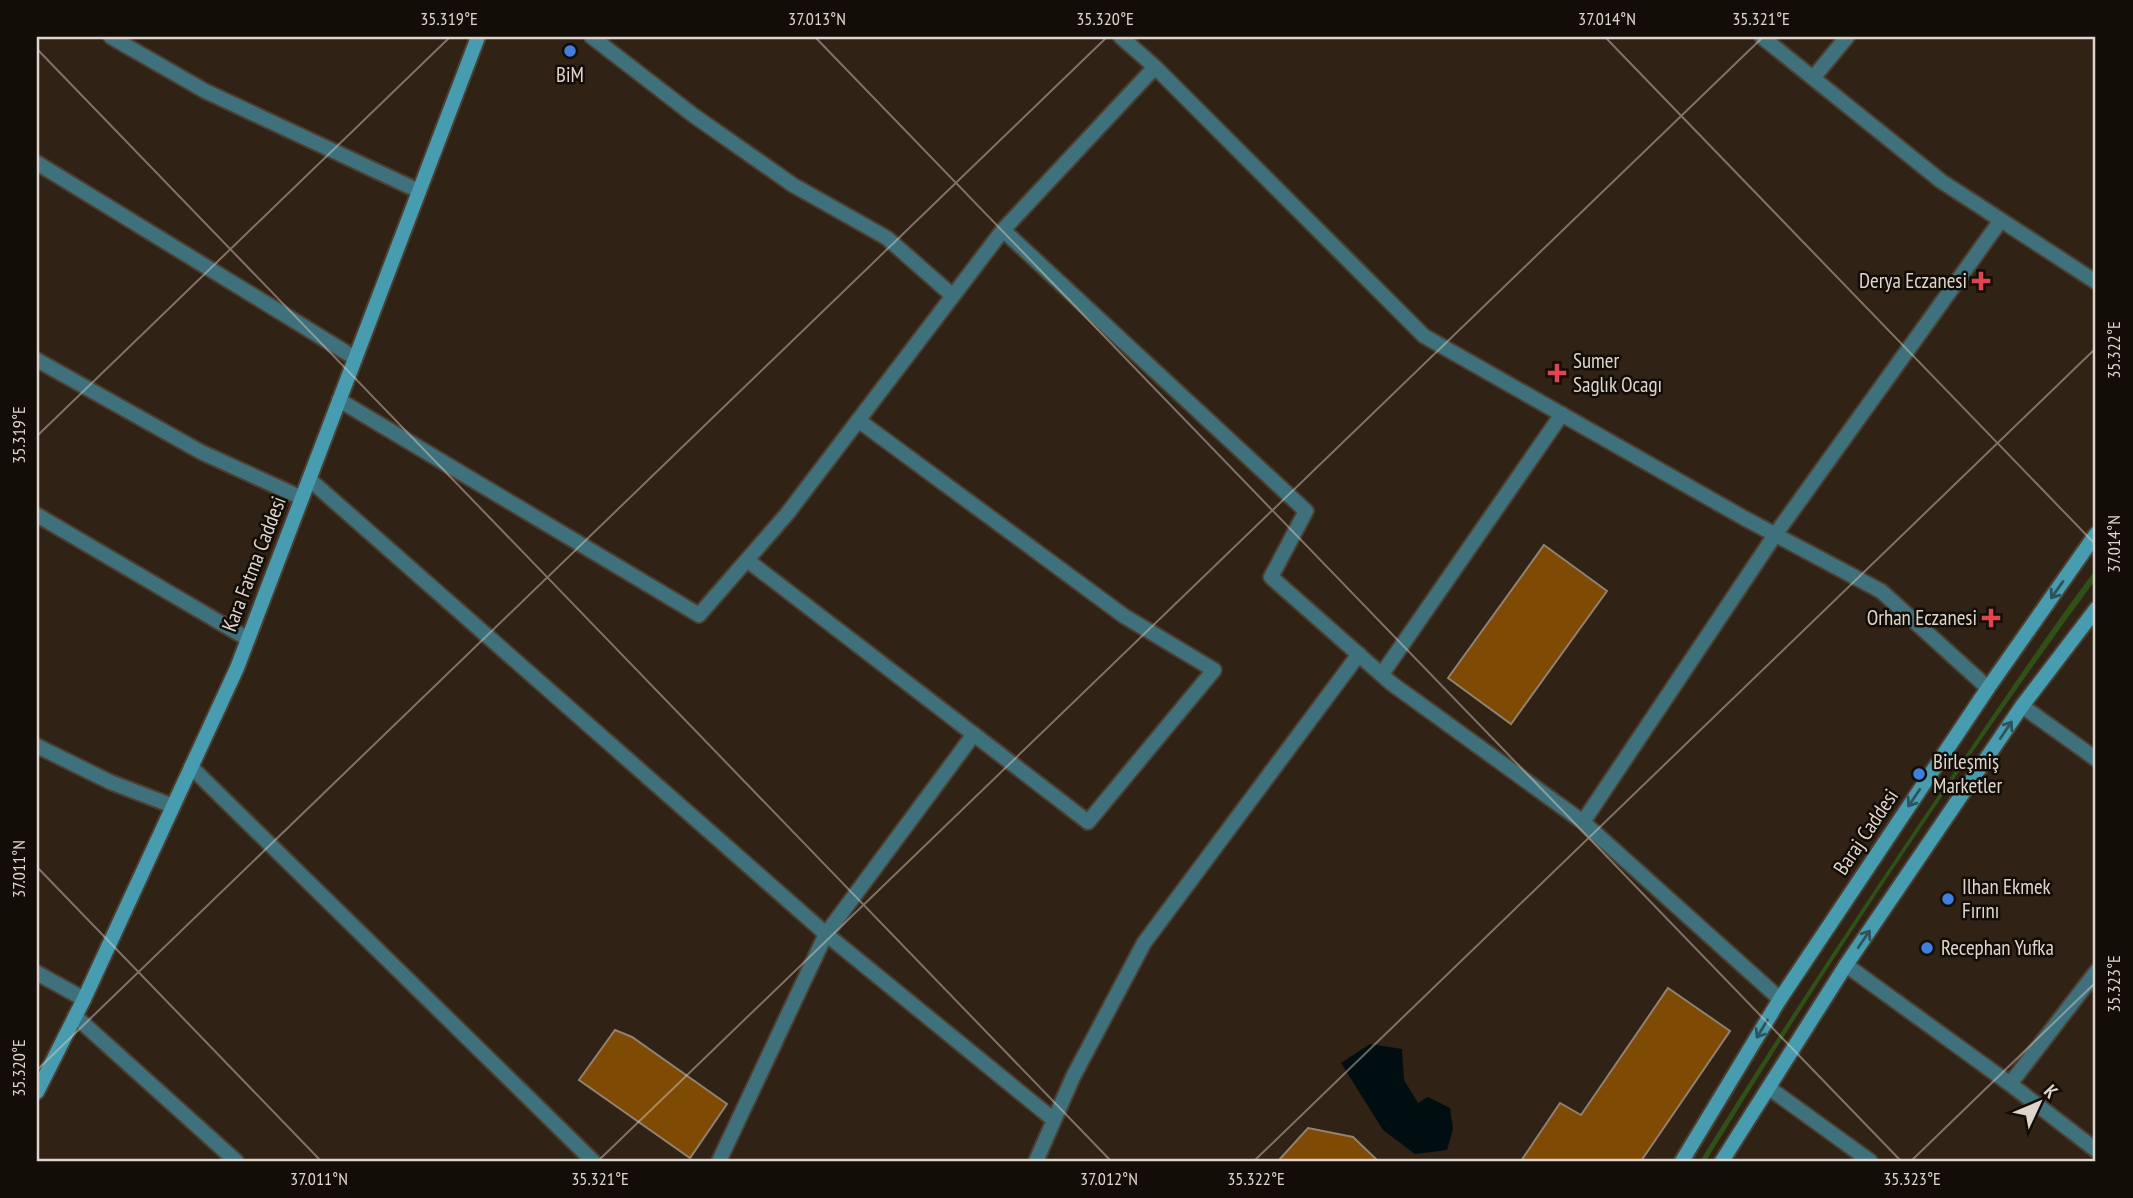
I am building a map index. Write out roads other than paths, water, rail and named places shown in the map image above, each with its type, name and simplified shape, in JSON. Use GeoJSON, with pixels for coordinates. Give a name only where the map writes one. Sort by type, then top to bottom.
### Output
{"type":"FeatureCollection","features":[{"type":"Feature","properties":{"kind":"main road","name":"Kara Fatma Caddesi"},"geometry":{"type":"LineString","coordinates":[[37,1092],[84,999],[248,639],[478,37]]}},
{"type":"Feature","properties":{"kind":"main road","name":"Baraj Caddesi"},"geometry":{"type":"LineString","coordinates":[[1682,1161],[1780,999],[1988,688],[2096,534]]}},
{"type":"Feature","properties":{"kind":"main road"},"geometry":{"type":"LineString","coordinates":[[1722,1161],[1846,965],[2022,706],[2096,609]]}},
{"type":"Feature","properties":{"kind":"street"},"geometry":{"type":"LineString","coordinates":[[111,37],[205,91],[419,191]]}},
{"type":"Feature","properties":{"kind":"street"},"geometry":{"type":"LineString","coordinates":[[592,37],[693,115],[793,185],[887,238],[953,296]]}},
{"type":"Feature","properties":{"kind":"street"},"geometry":{"type":"LineString","coordinates":[[1121,37],[1155,67],[1424,336],[1775,535],[1881,591],[1988,688]]}},
{"type":"Feature","properties":{"kind":"street"},"geometry":{"type":"LineString","coordinates":[[1762,37],[1941,181],[2096,282]]}},
{"type":"Feature","properties":{"kind":"street"},"geometry":{"type":"LineString","coordinates":[[1813,78],[1847,37]]}},
{"type":"Feature","properties":{"kind":"street"},"geometry":{"type":"LineString","coordinates":[[339,401],[699,615],[787,514],[1003,230],[1155,67]]}},
{"type":"Feature","properties":{"kind":"street"},"geometry":{"type":"LineString","coordinates":[[37,163],[355,358]]}},
{"type":"Feature","properties":{"kind":"street"},"geometry":{"type":"LineString","coordinates":[[1583,822],[1775,535],[2001,220]]}},
{"type":"Feature","properties":{"kind":"street"},"geometry":{"type":"LineString","coordinates":[[1003,230],[1306,510],[1270,577],[1381,674],[1583,822],[1780,999]]}},
{"type":"Feature","properties":{"kind":"street"},"geometry":{"type":"LineString","coordinates":[[37,360],[201,453],[302,498]]}},
{"type":"Feature","properties":{"kind":"street"},"geometry":{"type":"LineString","coordinates":[[1381,674],[1562,414]]}},
{"type":"Feature","properties":{"kind":"street"},"geometry":{"type":"LineString","coordinates":[[747,560],[1088,822],[1214,670],[1124,616],[858,420]]}},
{"type":"Feature","properties":{"kind":"street"},"geometry":{"type":"LineString","coordinates":[[309,479],[826,934],[1054,1121]]}},
{"type":"Feature","properties":{"kind":"street"},"geometry":{"type":"LineString","coordinates":[[37,515],[248,639]]}},
{"type":"Feature","properties":{"kind":"street"},"geometry":{"type":"LineString","coordinates":[[1036,1161],[1073,1077],[1144,943],[1359,654]]}},
{"type":"Feature","properties":{"kind":"street"},"geometry":{"type":"LineString","coordinates":[[2022,706],[2096,759]]}},
{"type":"Feature","properties":{"kind":"street"},"geometry":{"type":"LineString","coordinates":[[719,1161],[826,934],[974,734]]}},
{"type":"Feature","properties":{"kind":"street"},"geometry":{"type":"LineString","coordinates":[[37,746],[110,782],[173,806]]}},
{"type":"Feature","properties":{"kind":"street"},"geometry":{"type":"LineString","coordinates":[[191,766],[593,1161]]}},
{"type":"Feature","properties":{"kind":"street"},"geometry":{"type":"LineString","coordinates":[[1846,965],[2096,1150]]}},
{"type":"Feature","properties":{"kind":"street"},"geometry":{"type":"LineString","coordinates":[[2010,1084],[2096,972]]}},
{"type":"Feature","properties":{"kind":"street"},"geometry":{"type":"LineString","coordinates":[[37,973],[84,999]]}},
{"type":"Feature","properties":{"kind":"street"},"geometry":{"type":"LineString","coordinates":[[75,1016],[236,1161]]}},
{"type":"Feature","properties":{"kind":"street"},"geometry":{"type":"LineString","coordinates":[[1769,1088],[1870,1161]]}},
{"type":"Feature","properties":{"kind":"place","name":"BiM"},"geometry":{"type":"Point","coordinates":[570,51]}},
{"type":"Feature","properties":{"kind":"place","name":"Derya Eczanesi"},"geometry":{"type":"Point","coordinates":[1981,281]}},
{"type":"Feature","properties":{"kind":"place","name":"Sumer Saglık Ocagı"},"geometry":{"type":"Point","coordinates":[1557,373]}},
{"type":"Feature","properties":{"kind":"place","name":"Orhan Eczanesi"},"geometry":{"type":"Point","coordinates":[1991,618]}},
{"type":"Feature","properties":{"kind":"place","name":"Birleşmiş Marketler"},"geometry":{"type":"Point","coordinates":[1919,774]}},
{"type":"Feature","properties":{"kind":"place","name":"Ilhan Ekmek Fırını"},"geometry":{"type":"Point","coordinates":[1948,899]}},
{"type":"Feature","properties":{"kind":"place","name":"Recephan Yufka"},"geometry":{"type":"Point","coordinates":[1927,948]}}]}
